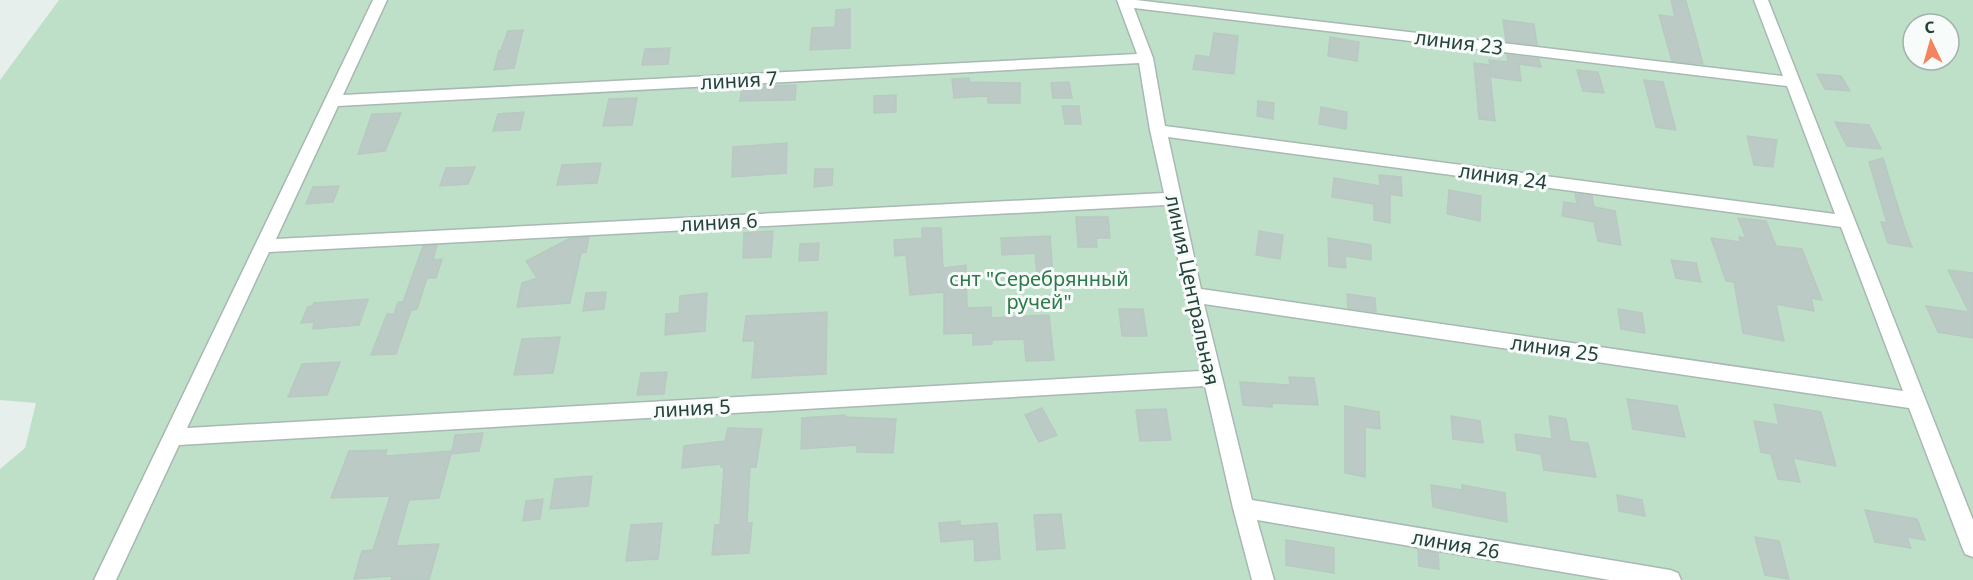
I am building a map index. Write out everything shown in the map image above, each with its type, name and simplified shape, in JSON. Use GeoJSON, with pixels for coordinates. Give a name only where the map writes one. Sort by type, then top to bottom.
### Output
{"type":"FeatureCollection","features":[{"type":"Feature","properties":{"kind":"street"},"geometry":{"type":"LineString","coordinates":[[105,580],[380,0]]}},
{"type":"Feature","properties":{"kind":"street"},"geometry":{"type":"LineString","coordinates":[[1761,0],[1973,547]]}},
{"type":"Feature","properties":{"kind":"street","name":"линия 23"},"geometry":{"type":"LineString","coordinates":[[1125,1],[1793,82]]}},
{"type":"Feature","properties":{"kind":"street","name":"линия Центральная"},"geometry":{"type":"LineString","coordinates":[[1125,1],[1146,58],[1158,130],[1192,295],[1243,508],[1263,580]]}},
{"type":"Feature","properties":{"kind":"street","name":"линия 7"},"geometry":{"type":"LineString","coordinates":[[332,101],[1146,58]]}},
{"type":"Feature","properties":{"kind":"street","name":"линия 24"},"geometry":{"type":"LineString","coordinates":[[1158,130],[1848,222]]}},
{"type":"Feature","properties":{"kind":"street","name":"линия 6"},"geometry":{"type":"LineString","coordinates":[[263,246],[1174,199]]}},
{"type":"Feature","properties":{"kind":"street","name":"линия 25"},"geometry":{"type":"LineString","coordinates":[[1192,295],[1918,401]]}},
{"type":"Feature","properties":{"kind":"street","name":"линия 5"},"geometry":{"type":"LineString","coordinates":[[173,437],[1212,378]]}},
{"type":"Feature","properties":{"kind":"street","name":"линия 26"},"geometry":{"type":"LineString","coordinates":[[1243,508],[1670,580]]}},
{"type":"Feature","properties":{"kind":"green space","name":"снт \"Серебрянный ручей\""},"geometry":{"type":"Polygon","coordinates":[[[59,0],[1973,0],[1973,580],[0,580],[0,469],[25,448],[36,403],[0,400],[0,80],[59,0]]]}},
{"type":"Feature","properties":{"kind":"building"},"geometry":{"type":"Polygon","coordinates":[[[1671,0],[1686,1],[1703,64],[1672,61],[1659,15],[1675,17],[1671,0]]]}},
{"type":"Feature","properties":{"kind":"building"},"geometry":{"type":"Polygon","coordinates":[[[850,9],[850,48],[810,50],[812,28],[835,27],[836,10],[850,9]]]}},
{"type":"Feature","properties":{"kind":"building"},"geometry":{"type":"Polygon","coordinates":[[[1503,20],[1534,24],[1537,45],[1506,41],[1503,20]]]}},
{"type":"Feature","properties":{"kind":"building"},"geometry":{"type":"Polygon","coordinates":[[[523,30],[514,68],[494,70],[508,31],[523,30]]]}},
{"type":"Feature","properties":{"kind":"building"},"geometry":{"type":"Polygon","coordinates":[[[1214,33],[1238,36],[1234,74],[1193,69],[1196,55],[1210,57],[1214,33]]]}},
{"type":"Feature","properties":{"kind":"building"},"geometry":{"type":"Polygon","coordinates":[[[1330,37],[1359,42],[1357,61],[1328,56],[1330,37]]]}},
{"type":"Feature","properties":{"kind":"building"},"geometry":{"type":"Polygon","coordinates":[[[670,48],[668,64],[642,65],[645,49],[670,48]]]}},
{"type":"Feature","properties":{"kind":"building"},"geometry":{"type":"Polygon","coordinates":[[[1507,55],[1539,59],[1541,67],[1519,64],[1521,81],[1492,77],[1489,60],[1508,62],[1507,55]]]}},
{"type":"Feature","properties":{"kind":"building"},"geometry":{"type":"Polygon","coordinates":[[[1474,63],[1489,65],[1495,121],[1479,119],[1474,63]]]}},
{"type":"Feature","properties":{"kind":"building"},"geometry":{"type":"Polygon","coordinates":[[[1577,70],[1598,72],[1604,93],[1583,91],[1577,70]]]}},
{"type":"Feature","properties":{"kind":"building"},"geometry":{"type":"Polygon","coordinates":[[[1817,74],[1841,76],[1850,91],[1825,89],[1817,74]]]}},
{"type":"Feature","properties":{"kind":"building"},"geometry":{"type":"Polygon","coordinates":[[[969,78],[969,82],[1020,83],[1020,103],[988,103],[988,96],[954,98],[952,79],[969,78]]]}},
{"type":"Feature","properties":{"kind":"building"},"geometry":{"type":"Polygon","coordinates":[[[1644,80],[1663,82],[1676,130],[1656,127],[1644,80]]]}},
{"type":"Feature","properties":{"kind":"building"},"geometry":{"type":"Polygon","coordinates":[[[1069,82],[1072,98],[1053,98],[1051,83],[1069,82]]]}},
{"type":"Feature","properties":{"kind":"building"},"geometry":{"type":"Polygon","coordinates":[[[796,85],[795,100],[740,101],[742,87],[796,85]]]}},
{"type":"Feature","properties":{"kind":"building"},"geometry":{"type":"Polygon","coordinates":[[[896,95],[896,112],[874,113],[874,96],[896,95]]]}},
{"type":"Feature","properties":{"kind":"building"},"geometry":{"type":"Polygon","coordinates":[[[637,98],[632,125],[603,126],[609,99],[637,98]]]}},
{"type":"Feature","properties":{"kind":"building"},"geometry":{"type":"Polygon","coordinates":[[[1258,101],[1274,103],[1273,119],[1257,116],[1258,101]]]}},
{"type":"Feature","properties":{"kind":"building"},"geometry":{"type":"Polygon","coordinates":[[[1062,106],[1079,106],[1081,124],[1065,124],[1062,106]]]}},
{"type":"Feature","properties":{"kind":"building"},"geometry":{"type":"Polygon","coordinates":[[[1321,107],[1347,112],[1346,129],[1319,124],[1321,107]]]}},
{"type":"Feature","properties":{"kind":"building"},"geometry":{"type":"Polygon","coordinates":[[[524,112],[520,130],[493,131],[498,114],[524,112]]]}},
{"type":"Feature","properties":{"kind":"building"},"geometry":{"type":"Polygon","coordinates":[[[401,113],[385,151],[358,154],[372,114],[401,113]]]}},
{"type":"Feature","properties":{"kind":"building"},"geometry":{"type":"Polygon","coordinates":[[[1835,122],[1869,125],[1881,149],[1847,146],[1835,122]]]}},
{"type":"Feature","properties":{"kind":"building"},"geometry":{"type":"Polygon","coordinates":[[[1747,136],[1777,140],[1773,167],[1754,165],[1747,136]]]}},
{"type":"Feature","properties":{"kind":"building"},"geometry":{"type":"Polygon","coordinates":[[[787,143],[786,173],[732,177],[733,147],[787,143]]]}},
{"type":"Feature","properties":{"kind":"building"},"geometry":{"type":"Polygon","coordinates":[[[1883,158],[1912,247],[1888,243],[1881,222],[1887,223],[1869,162],[1883,158]]]}},
{"type":"Feature","properties":{"kind":"building"},"geometry":{"type":"Polygon","coordinates":[[[601,163],[597,183],[557,185],[562,165],[601,163]]]}},
{"type":"Feature","properties":{"kind":"building"},"geometry":{"type":"Polygon","coordinates":[[[475,167],[468,184],[440,186],[446,168],[475,167]]]}},
{"type":"Feature","properties":{"kind":"building"},"geometry":{"type":"Polygon","coordinates":[[[815,169],[833,169],[832,185],[814,187],[815,169]]]}},
{"type":"Feature","properties":{"kind":"building"},"geometry":{"type":"Polygon","coordinates":[[[1379,175],[1401,177],[1402,196],[1390,194],[1390,223],[1374,220],[1374,204],[1332,197],[1334,178],[1380,186],[1379,175]]]}},
{"type":"Feature","properties":{"kind":"building"},"geometry":{"type":"Polygon","coordinates":[[[339,186],[333,202],[306,204],[313,187],[339,186]]]}},
{"type":"Feature","properties":{"kind":"building"},"geometry":{"type":"Polygon","coordinates":[[[1449,190],[1481,196],[1480,221],[1447,214],[1449,190]]]}},
{"type":"Feature","properties":{"kind":"building"},"geometry":{"type":"Polygon","coordinates":[[[1575,194],[1592,196],[1594,207],[1615,211],[1621,245],[1598,241],[1594,222],[1562,216],[1564,202],[1577,204],[1575,194]]]}},
{"type":"Feature","properties":{"kind":"building"},"geometry":{"type":"Polygon","coordinates":[[[1076,217],[1108,217],[1110,238],[1096,238],[1097,247],[1078,247],[1076,217]]]}},
{"type":"Feature","properties":{"kind":"building"},"geometry":{"type":"Polygon","coordinates":[[[1738,218],[1766,221],[1776,246],[1802,249],[1822,300],[1811,298],[1814,311],[1776,304],[1784,341],[1743,333],[1734,282],[1726,281],[1711,238],[1741,242],[1739,237],[1746,238],[1738,218]]]}},
{"type":"Feature","properties":{"kind":"building"},"geometry":{"type":"Polygon","coordinates":[[[922,228],[941,228],[943,268],[966,265],[967,308],[991,307],[991,318],[1049,315],[1054,360],[1026,361],[1024,339],[992,340],[992,344],[973,345],[973,333],[944,334],[944,292],[910,295],[906,255],[895,256],[894,240],[922,238],[922,228]]]}},
{"type":"Feature","properties":{"kind":"building"},"geometry":{"type":"Polygon","coordinates":[[[773,231],[771,257],[743,258],[744,233],[773,231]]]}},
{"type":"Feature","properties":{"kind":"building"},"geometry":{"type":"Polygon","coordinates":[[[1259,231],[1283,235],[1280,259],[1256,255],[1259,231]]]}},
{"type":"Feature","properties":{"kind":"building"},"geometry":{"type":"Polygon","coordinates":[[[1050,236],[1054,287],[1038,287],[1035,253],[1002,255],[1001,238],[1050,236]]]}},
{"type":"Feature","properties":{"kind":"building"},"geometry":{"type":"Polygon","coordinates":[[[589,237],[586,252],[581,253],[570,303],[517,307],[522,283],[537,278],[526,261],[569,239],[589,237]]]}},
{"type":"Feature","properties":{"kind":"building"},"geometry":{"type":"Polygon","coordinates":[[[1328,238],[1371,245],[1371,260],[1345,256],[1346,268],[1329,266],[1328,238]]]}},
{"type":"Feature","properties":{"kind":"building"},"geometry":{"type":"Polygon","coordinates":[[[819,243],[818,260],[799,261],[800,244],[819,243]]]}},
{"type":"Feature","properties":{"kind":"building"},"geometry":{"type":"Polygon","coordinates":[[[437,245],[433,260],[442,259],[436,278],[427,278],[417,309],[411,310],[396,354],[371,355],[387,314],[394,314],[398,302],[403,302],[423,246],[437,245]]]}},
{"type":"Feature","properties":{"kind":"building"},"geometry":{"type":"Polygon","coordinates":[[[1671,260],[1696,263],[1701,282],[1676,278],[1671,260]]]}},
{"type":"Feature","properties":{"kind":"building"},"geometry":{"type":"Polygon","coordinates":[[[1948,270],[1973,273],[1973,338],[1938,332],[1926,306],[1969,312],[1948,270]]]}},
{"type":"Feature","properties":{"kind":"building"},"geometry":{"type":"Polygon","coordinates":[[[606,292],[604,309],[583,311],[586,293],[606,292]]]}},
{"type":"Feature","properties":{"kind":"building"},"geometry":{"type":"Polygon","coordinates":[[[707,293],[705,331],[665,335],[666,314],[679,313],[680,296],[707,293]]]}},
{"type":"Feature","properties":{"kind":"building"},"geometry":{"type":"Polygon","coordinates":[[[1347,294],[1375,298],[1376,312],[1348,308],[1347,294]]]}},
{"type":"Feature","properties":{"kind":"building"},"geometry":{"type":"Polygon","coordinates":[[[368,299],[359,325],[313,329],[314,322],[301,323],[308,307],[314,303],[368,299]]]}},
{"type":"Feature","properties":{"kind":"building"},"geometry":{"type":"Polygon","coordinates":[[[1119,309],[1143,309],[1147,336],[1122,336],[1119,309]]]}},
{"type":"Feature","properties":{"kind":"building"},"geometry":{"type":"Polygon","coordinates":[[[1618,309],[1642,313],[1645,333],[1621,329],[1618,309]]]}},
{"type":"Feature","properties":{"kind":"building"},"geometry":{"type":"Polygon","coordinates":[[[827,312],[826,374],[752,378],[755,341],[743,341],[746,316],[827,312]]]}},
{"type":"Feature","properties":{"kind":"building"},"geometry":{"type":"Polygon","coordinates":[[[560,337],[553,373],[514,375],[522,339],[560,337]]]}},
{"type":"Feature","properties":{"kind":"building"},"geometry":{"type":"Polygon","coordinates":[[[340,362],[327,395],[288,397],[302,364],[340,362]]]}},
{"type":"Feature","properties":{"kind":"building"},"geometry":{"type":"Polygon","coordinates":[[[667,372],[664,394],[637,395],[641,373],[667,372]]]}},
{"type":"Feature","properties":{"kind":"building"},"geometry":{"type":"Polygon","coordinates":[[[1289,377],[1314,378],[1318,405],[1272,403],[1272,407],[1243,405],[1240,382],[1290,385],[1289,377]]]}},
{"type":"Feature","properties":{"kind":"building"},"geometry":{"type":"Polygon","coordinates":[[[1627,399],[1677,406],[1685,437],[1633,429],[1627,399]]]}},
{"type":"Feature","properties":{"kind":"building"},"geometry":{"type":"Polygon","coordinates":[[[1774,404],[1821,412],[1836,466],[1793,458],[1800,482],[1778,479],[1771,454],[1761,452],[1754,421],[1779,425],[1774,404]]]}},
{"type":"Feature","properties":{"kind":"building"},"geometry":{"type":"Polygon","coordinates":[[[1345,406],[1379,412],[1380,429],[1365,427],[1365,477],[1345,473],[1345,406]]]}},
{"type":"Feature","properties":{"kind":"building"},"geometry":{"type":"Polygon","coordinates":[[[1042,408],[1057,435],[1039,442],[1025,415],[1042,408]]]}},
{"type":"Feature","properties":{"kind":"building"},"geometry":{"type":"Polygon","coordinates":[[[1166,409],[1171,440],[1140,441],[1136,410],[1166,409]]]}},
{"type":"Feature","properties":{"kind":"building"},"geometry":{"type":"Polygon","coordinates":[[[845,415],[845,417],[896,419],[893,453],[857,452],[857,445],[801,449],[802,418],[845,415]]]}},
{"type":"Feature","properties":{"kind":"building"},"geometry":{"type":"Polygon","coordinates":[[[1451,416],[1480,421],[1483,443],[1453,439],[1451,416]]]}},
{"type":"Feature","properties":{"kind":"building"},"geometry":{"type":"Polygon","coordinates":[[[1549,416],[1566,419],[1570,441],[1588,443],[1596,477],[1544,470],[1541,454],[1517,450],[1515,434],[1552,439],[1549,416]]]}},
{"type":"Feature","properties":{"kind":"building"},"geometry":{"type":"Polygon","coordinates":[[[728,428],[762,429],[756,467],[750,467],[747,523],[752,523],[749,553],[712,555],[715,525],[720,525],[724,467],[721,467],[721,464],[682,468],[684,446],[725,441],[728,428]]]}},
{"type":"Feature","properties":{"kind":"building"},"geometry":{"type":"Polygon","coordinates":[[[483,433],[479,451],[451,454],[439,498],[409,500],[396,546],[439,544],[429,580],[391,580],[392,576],[354,579],[362,551],[373,550],[390,496],[331,498],[349,451],[387,450],[385,456],[452,451],[455,435],[483,433]]]}},
{"type":"Feature","properties":{"kind":"building"},"geometry":{"type":"Polygon","coordinates":[[[592,476],[588,506],[550,509],[555,479],[592,476]]]}},
{"type":"Feature","properties":{"kind":"building"},"geometry":{"type":"Polygon","coordinates":[[[1431,485],[1462,490],[1462,485],[1505,493],[1507,522],[1433,507],[1431,485]]]}},
{"type":"Feature","properties":{"kind":"building"},"geometry":{"type":"Polygon","coordinates":[[[1617,495],[1642,500],[1645,516],[1619,511],[1617,495]]]}},
{"type":"Feature","properties":{"kind":"building"},"geometry":{"type":"Polygon","coordinates":[[[543,499],[540,519],[523,521],[526,501],[543,499]]]}},
{"type":"Feature","properties":{"kind":"building"},"geometry":{"type":"Polygon","coordinates":[[[1865,510],[1917,519],[1925,540],[1907,537],[1911,548],[1875,542],[1865,510]]]}},
{"type":"Feature","properties":{"kind":"building"},"geometry":{"type":"Polygon","coordinates":[[[1061,514],[1065,548],[1037,550],[1034,515],[1061,514]]]}},
{"type":"Feature","properties":{"kind":"building"},"geometry":{"type":"Polygon","coordinates":[[[960,521],[960,526],[997,523],[1000,559],[975,561],[974,539],[941,542],[939,523],[960,521]]]}},
{"type":"Feature","properties":{"kind":"building"},"geometry":{"type":"Polygon","coordinates":[[[662,523],[658,559],[626,561],[631,525],[662,523]]]}},
{"type":"Feature","properties":{"kind":"building"},"geometry":{"type":"Polygon","coordinates":[[[1755,537],[1779,541],[1789,579],[1765,575],[1755,537]]]}},
{"type":"Feature","properties":{"kind":"building"},"geometry":{"type":"Polygon","coordinates":[[[1286,540],[1334,548],[1334,573],[1286,565],[1286,540]]]}},
{"type":"Feature","properties":{"kind":"building"},"geometry":{"type":"Polygon","coordinates":[[[1418,550],[1438,553],[1439,569],[1419,566],[1418,550]]]}}]}
